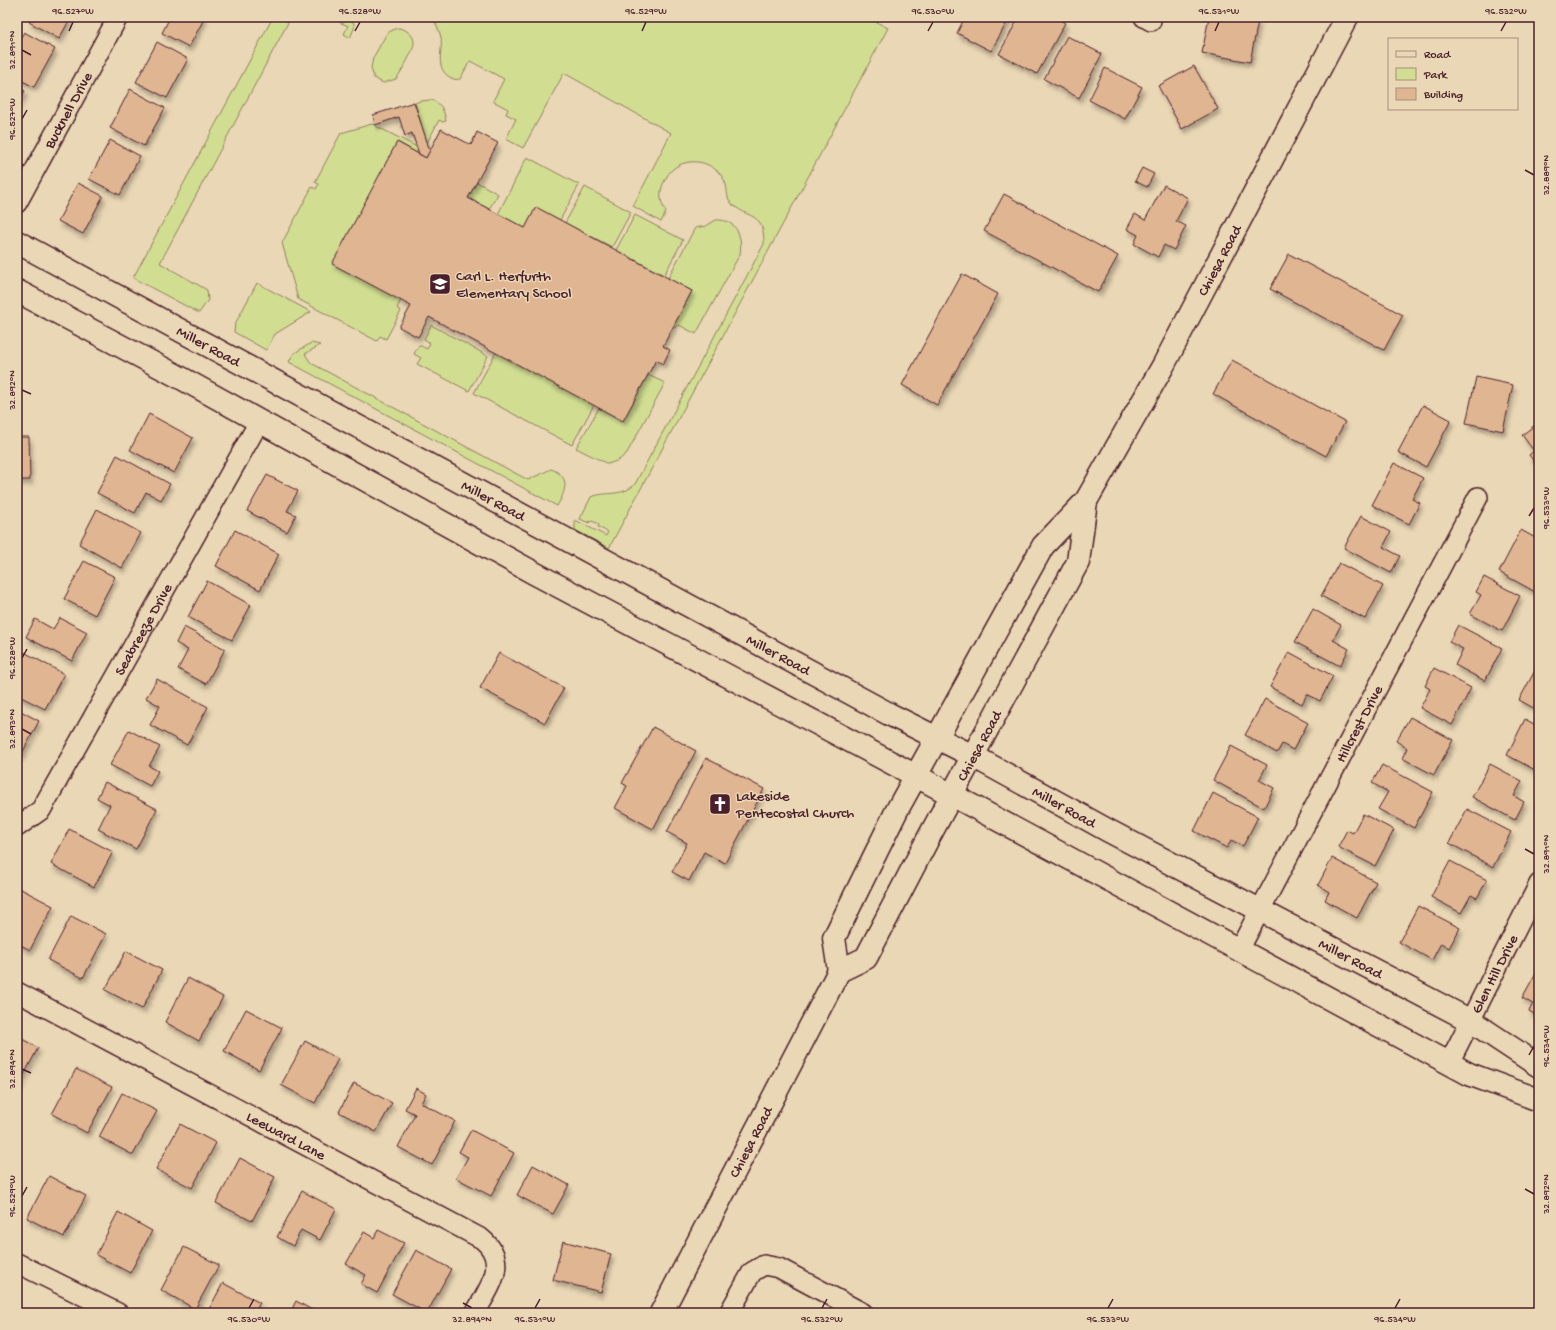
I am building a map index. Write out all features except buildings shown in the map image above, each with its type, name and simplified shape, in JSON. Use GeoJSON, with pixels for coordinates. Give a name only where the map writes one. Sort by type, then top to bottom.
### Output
{"type":"FeatureCollection","features":[{"type":"Feature","properties":{"kind":"main road","name":"Chiesa Road"},"geometry":{"type":"LineString","coordinates":[[661,1313],[839,971],[834,938],[897,810],[1043,546],[1086,501],[1173,347],[1347,17]]}},
{"type":"Feature","properties":{"kind":"main road","name":"Miller Road"},"geometry":{"type":"LineString","coordinates":[[17,242],[814,674],[973,756],[1109,832],[1261,910],[1471,1021],[1539,1066]]}},
{"type":"Feature","properties":{"kind":"main road"},"geometry":{"type":"LineString","coordinates":[[17,291],[183,379],[534,573],[917,776],[1469,1074],[1539,1100]]}},
{"type":"Feature","properties":{"kind":"main road","name":"Chiesa Road"},"geometry":{"type":"LineString","coordinates":[[839,971],[866,958],[1078,562],[1086,501]]}},
{"type":"Feature","properties":{"kind":"street","name":"Bucknell Drive"},"geometry":{"type":"LineString","coordinates":[[17,203],[118,17]]}},
{"type":"Feature","properties":{"kind":"street","name":"Seabreeze Drive"},"geometry":{"type":"LineString","coordinates":[[17,827],[41,810],[259,422]]}},
{"type":"Feature","properties":{"kind":"street","name":"Hillcrest Drive"},"geometry":{"type":"LineString","coordinates":[[1239,950],[1478,497]]}},
{"type":"Feature","properties":{"kind":"street","name":"Glen Hill Drive"},"geometry":{"type":"LineString","coordinates":[[1449,1063],[1539,884]]}},
{"type":"Feature","properties":{"kind":"street","name":"Leeward Lane"},"geometry":{"type":"LineString","coordinates":[[17,992],[482,1239],[489,1244],[494,1253],[496,1271],[475,1313]]}},
{"type":"Feature","properties":{"kind":"street"},"geometry":{"type":"LineString","coordinates":[[17,1263],[118,1313]]}},
{"type":"Feature","properties":{"kind":"street"},"geometry":{"type":"LineString","coordinates":[[729,1313],[752,1272],[764,1265],[779,1268],[859,1310]]}},
{"type":"Feature","properties":{"kind":"green space"},"geometry":{"type":"Polygon","coordinates":[[[273,17],[291,17],[160,263],[207,290],[208,300],[199,313],[133,278],[273,17]]]}},
{"type":"Feature","properties":{"kind":"green space"},"geometry":{"type":"Polygon","coordinates":[[[336,17],[350,17],[355,26],[350,38],[344,34],[348,26],[339,22],[336,17]]]}},
{"type":"Feature","properties":{"kind":"green space"},"geometry":{"type":"Polygon","coordinates":[[[432,17],[867,17],[888,28],[609,548],[575,530],[575,520],[606,536],[608,532],[598,527],[599,524],[592,521],[589,521],[589,523],[580,519],[591,497],[625,491],[635,484],[764,244],[762,227],[755,218],[731,203],[728,198],[724,180],[717,171],[707,164],[696,162],[690,162],[676,167],[668,174],[661,191],[661,199],[666,212],[661,222],[633,206],[671,133],[564,73],[523,148],[506,139],[516,119],[506,114],[508,109],[493,101],[504,79],[470,61],[460,79],[454,79],[448,76],[442,68],[440,58],[441,37],[432,17]]]}},
{"type":"Feature","properties":{"kind":"green space"},"geometry":{"type":"Polygon","coordinates":[[[397,28],[406,31],[411,35],[414,41],[413,48],[396,79],[383,83],[374,78],[371,68],[373,58],[387,33],[397,28]]]}},
{"type":"Feature","properties":{"kind":"green space"},"geometry":{"type":"Polygon","coordinates":[[[432,100],[442,108],[446,121],[443,122],[439,120],[427,143],[415,103],[432,100]]]}},
{"type":"Feature","properties":{"kind":"green space"},"geometry":{"type":"Polygon","coordinates":[[[372,124],[417,147],[419,154],[398,142],[401,300],[397,308],[401,311],[386,339],[380,336],[377,341],[298,299],[282,243],[312,187],[316,189],[319,184],[315,182],[341,133],[372,124]]]}},
{"type":"Feature","properties":{"kind":"green space"},"geometry":{"type":"Polygon","coordinates":[[[527,157],[579,185],[560,220],[536,208],[525,228],[498,214],[527,157]]]}},
{"type":"Feature","properties":{"kind":"green space"},"geometry":{"type":"Polygon","coordinates":[[[477,182],[498,194],[489,209],[468,198],[477,182]]]}},
{"type":"Feature","properties":{"kind":"green space"},"geometry":{"type":"Polygon","coordinates":[[[585,187],[631,212],[612,247],[565,223],[585,187]]]}},
{"type":"Feature","properties":{"kind":"green space"},"geometry":{"type":"Polygon","coordinates":[[[635,215],[683,240],[664,275],[616,250],[635,215]]]}},
{"type":"Feature","properties":{"kind":"green space"},"geometry":{"type":"Polygon","coordinates":[[[716,220],[729,222],[737,230],[741,247],[740,254],[696,334],[679,325],[672,329],[692,291],[668,278],[695,228],[706,226],[716,220]]]}},
{"type":"Feature","properties":{"kind":"green space"},"geometry":{"type":"Polygon","coordinates":[[[257,283],[311,312],[275,334],[266,350],[234,332],[235,324],[257,283]]]}},
{"type":"Feature","properties":{"kind":"green space"},"geometry":{"type":"Polygon","coordinates":[[[431,325],[488,356],[469,391],[417,364],[421,358],[414,354],[419,345],[427,349],[430,343],[424,339],[431,325]]]}},
{"type":"Feature","properties":{"kind":"green space"},"geometry":{"type":"Polygon","coordinates":[[[311,343],[320,345],[305,354],[311,363],[528,480],[551,469],[558,472],[562,476],[565,485],[557,506],[289,362],[293,354],[311,343]]]}},
{"type":"Feature","properties":{"kind":"green space"},"geometry":{"type":"Polygon","coordinates":[[[496,352],[594,405],[572,445],[474,393],[496,352]]]}},
{"type":"Feature","properties":{"kind":"green space"},"geometry":{"type":"Polygon","coordinates":[[[648,375],[665,383],[627,453],[619,460],[608,464],[576,448],[599,408],[623,421],[648,375]]]}},
{"type":"Feature","properties":{"kind":"place","name":"Carl L. Herfurth Elementary School"},"geometry":{"type":"Point","coordinates":[440,284]}},
{"type":"Feature","properties":{"kind":"place","name":"Lakeside Pentecostal Church"},"geometry":{"type":"Point","coordinates":[720,804]}}]}
